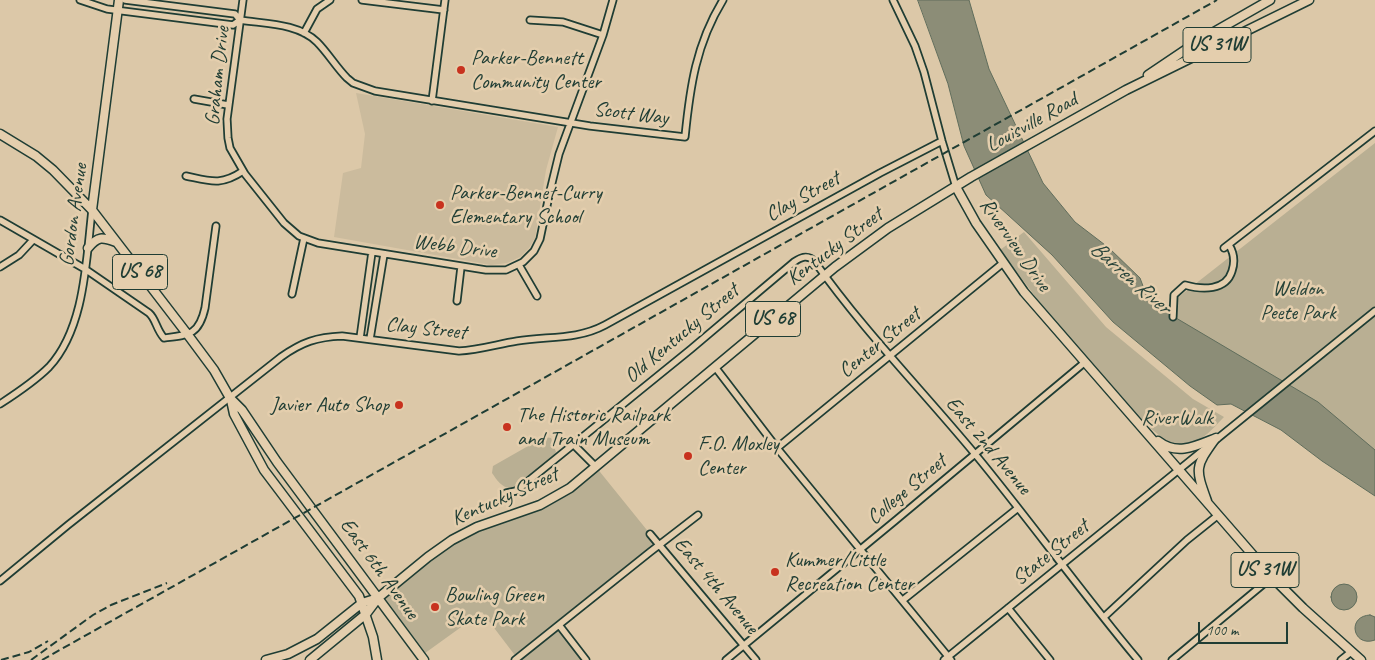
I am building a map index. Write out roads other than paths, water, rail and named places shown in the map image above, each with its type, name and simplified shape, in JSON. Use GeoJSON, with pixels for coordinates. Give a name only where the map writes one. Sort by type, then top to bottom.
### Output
{"type":"FeatureCollection","features":[{"type":"Feature","properties":{"kind":"main road","name":"Gordon Avenue"},"geometry":{"type":"LineString","coordinates":[[92,210],[119,0]]}},
{"type":"Feature","properties":{"kind":"main road","name":"Louisville Road"},"geometry":{"type":"LineString","coordinates":[[1126,90],[1200,40],[1270,0]]}},
{"type":"Feature","properties":{"kind":"main road","name":"Louisville Road"},"geometry":{"type":"LineString","coordinates":[[956,187],[1126,90],[1308,0]]}},
{"type":"Feature","properties":{"kind":"main road","name":"US 68"},"geometry":{"type":"LineString","coordinates":[[0,134],[30,152],[53,170],[92,210],[214,370],[230,398]]}},
{"type":"Feature","properties":{"kind":"main road","name":"Riverview Drive"},"geometry":{"type":"LineString","coordinates":[[956,187],[976,223],[1003,263],[1043,315],[1178,470]]}},
{"type":"Feature","properties":{"kind":"main road","name":"Kentucky Street"},"geometry":{"type":"LineString","coordinates":[[310,660],[366,614],[378,598],[428,557],[455,538],[477,527],[545,503],[570,488],[824,276],[888,228],[956,187]]}},
{"type":"Feature","properties":{"kind":"main road"},"geometry":{"type":"LineString","coordinates":[[88,248],[94,241],[100,238],[117,242]]}},
{"type":"Feature","properties":{"kind":"main road","name":"East 6th Avenue"},"geometry":{"type":"LineString","coordinates":[[230,398],[242,410],[258,436],[424,660]]}},
{"type":"Feature","properties":{"kind":"main road","name":"East 6th Avenue"},"geometry":{"type":"LineString","coordinates":[[230,398],[234,414],[264,470],[362,603]]}},
{"type":"Feature","properties":{"kind":"main road"},"geometry":{"type":"LineString","coordinates":[[1145,431],[1170,449],[1179,450],[1188,449],[1219,436]]}},
{"type":"Feature","properties":{"kind":"main road"},"geometry":{"type":"LineString","coordinates":[[1208,505],[1198,472],[1201,459],[1219,436]]}},
{"type":"Feature","properties":{"kind":"main road","name":"US 31W"},"geometry":{"type":"LineString","coordinates":[[1178,470],[1272,577],[1303,608],[1361,660]]}},
{"type":"Feature","properties":{"kind":"main road"},"geometry":{"type":"LineString","coordinates":[[271,659],[302,648],[336,625],[362,603],[378,598]]}},
{"type":"Feature","properties":{"kind":"main road","name":"US 68"},"geometry":{"type":"LineString","coordinates":[[362,603],[366,614]]}},
{"type":"Feature","properties":{"kind":"main road"},"geometry":{"type":"LineString","coordinates":[[366,614],[374,637],[377,660]]}},
{"type":"Feature","properties":{"kind":"street","name":"Scott Way"},"geometry":{"type":"LineString","coordinates":[[80,0],[99,7],[183,19],[234,25],[240,20]]}},
{"type":"Feature","properties":{"kind":"street","name":"Scott Way"},"geometry":{"type":"LineString","coordinates":[[125,0],[235,14],[240,20],[287,27],[304,33],[316,42],[353,83],[376,91],[570,122],[685,137],[695,64],[704,35],[723,0]]}},
{"type":"Feature","properties":{"kind":"street","name":"Graham Drive"},"geometry":{"type":"LineString","coordinates":[[243,0],[226,128],[234,157],[284,223],[304,238],[318,243],[372,252]]}},
{"type":"Feature","properties":{"kind":"street"},"geometry":{"type":"LineString","coordinates":[[304,33],[317,9],[330,0]]}},
{"type":"Feature","properties":{"kind":"street"},"geometry":{"type":"LineString","coordinates":[[362,0],[444,10]]}},
{"type":"Feature","properties":{"kind":"street"},"geometry":{"type":"LineString","coordinates":[[432,101],[445,0]]}},
{"type":"Feature","properties":{"kind":"street","name":"Webb Drive"},"geometry":{"type":"LineString","coordinates":[[372,252],[462,267],[502,270],[519,264],[531,255],[540,239],[556,163],[603,35],[613,0]]}},
{"type":"Feature","properties":{"kind":"street","name":"Riverview Drive"},"geometry":{"type":"LineString","coordinates":[[893,0],[922,65],[956,187]]}},
{"type":"Feature","properties":{"kind":"street"},"geometry":{"type":"LineString","coordinates":[[183,19],[184,8]]}},
{"type":"Feature","properties":{"kind":"street"},"geometry":{"type":"LineString","coordinates":[[530,20],[563,22],[603,35]]}},
{"type":"Feature","properties":{"kind":"street"},"geometry":{"type":"LineString","coordinates":[[194,99],[228,105]]}},
{"type":"Feature","properties":{"kind":"street"},"geometry":{"type":"LineString","coordinates":[[1173,317],[1174,295],[1185,285],[1196,288],[1212,288],[1222,285],[1230,278],[1234,264],[1232,251],[1226,247],[1375,131]]}},
{"type":"Feature","properties":{"kind":"street","name":"Clay Street"},"geometry":{"type":"LineString","coordinates":[[0,581],[281,357],[303,343],[331,336],[370,339],[459,351],[518,341],[570,337],[588,333],[872,177],[942,141]]}},
{"type":"Feature","properties":{"kind":"street"},"geometry":{"type":"LineString","coordinates":[[186,176],[217,182],[229,179],[244,171]]}},
{"type":"Feature","properties":{"kind":"street","name":"Gordon Avenue"},"geometry":{"type":"LineString","coordinates":[[0,404],[41,374],[62,350],[75,321],[85,269],[92,210]]}},
{"type":"Feature","properties":{"kind":"street"},"geometry":{"type":"LineString","coordinates":[[0,220],[85,269],[152,316],[158,332],[164,338],[188,335],[198,325],[204,312],[216,226]]}},
{"type":"Feature","properties":{"kind":"street"},"geometry":{"type":"LineString","coordinates":[[292,294],[304,238]]}},
{"type":"Feature","properties":{"kind":"street"},"geometry":{"type":"LineString","coordinates":[[0,267],[19,255],[33,240]]}},
{"type":"Feature","properties":{"kind":"street"},"geometry":{"type":"LineString","coordinates":[[360,338],[372,252]]}},
{"type":"Feature","properties":{"kind":"street"},"geometry":{"type":"LineString","coordinates":[[370,339],[384,254]]}},
{"type":"Feature","properties":{"kind":"street","name":"East 2nd Avenue"},"geometry":{"type":"LineString","coordinates":[[809,257],[890,356],[975,454],[1138,660]]}},
{"type":"Feature","properties":{"kind":"street","name":"Old Kentucky Street"},"geometry":{"type":"LineString","coordinates":[[506,492],[516,491],[574,445],[742,307],[789,265],[800,258],[809,257]]}},
{"type":"Feature","properties":{"kind":"street","name":"Center Street"},"geometry":{"type":"LineString","coordinates":[[777,448],[1003,263]]}},
{"type":"Feature","properties":{"kind":"street"},"geometry":{"type":"LineString","coordinates":[[519,264],[537,296]]}},
{"type":"Feature","properties":{"kind":"street"},"geometry":{"type":"LineString","coordinates":[[457,301],[462,267]]}},
{"type":"Feature","properties":{"kind":"street","name":"State Street"},"geometry":{"type":"LineString","coordinates":[[948,659],[1008,608],[1375,310]]}},
{"type":"Feature","properties":{"kind":"street","name":"College Street"},"geometry":{"type":"LineString","coordinates":[[726,660],[861,550],[1084,362]]}},
{"type":"Feature","properties":{"kind":"street"},"geometry":{"type":"LineString","coordinates":[[716,367],[777,448],[903,600],[948,659]]}},
{"type":"Feature","properties":{"kind":"street"},"geometry":{"type":"LineString","coordinates":[[574,445],[596,467]]}},
{"type":"Feature","properties":{"kind":"street"},"geometry":{"type":"LineString","coordinates":[[903,600],[1018,508]]}},
{"type":"Feature","properties":{"kind":"street"},"geometry":{"type":"LineString","coordinates":[[515,660],[698,515]]}},
{"type":"Feature","properties":{"kind":"street"},"geometry":{"type":"LineString","coordinates":[[1104,617],[1187,540],[1217,516]]}},
{"type":"Feature","properties":{"kind":"street","name":"East 4th Avenue"},"geometry":{"type":"LineString","coordinates":[[650,534],[756,660]]}},
{"type":"Feature","properties":{"kind":"street"},"geometry":{"type":"LineString","coordinates":[[1172,660],[1272,577]]}},
{"type":"Feature","properties":{"kind":"street"},"geometry":{"type":"LineString","coordinates":[[1008,608],[1050,660]]}},
{"type":"Feature","properties":{"kind":"street"},"geometry":{"type":"LineString","coordinates":[[559,625],[586,660]]}},
{"type":"Feature","properties":{"kind":"street"},"geometry":{"type":"LineString","coordinates":[[1341,660],[1352,652]]}},
{"type":"Feature","properties":{"kind":"water","name":"Barren River"},"geometry":{"type":"Polygon","coordinates":[[[918,0],[969,0],[989,69],[1043,183],[1075,222],[1109,248],[1140,278],[1149,302],[1318,402],[1375,450],[1375,496],[1322,461],[1281,430],[1231,404],[1217,405],[1190,386],[1113,322],[1052,255],[986,195],[964,146],[948,84],[918,0]]]}},
{"type":"Feature","properties":{"kind":"water"},"geometry":{"type":"Polygon","coordinates":[[[1344,584],[1353,588],[1357,597],[1353,606],[1344,610],[1335,606],[1331,597],[1335,588],[1344,584]]]}},
{"type":"Feature","properties":{"kind":"water"},"geometry":{"type":"Polygon","coordinates":[[[1370,615],[1375,617],[1375,640],[1362,640],[1357,636],[1355,625],[1362,617],[1370,615]]]}},
{"type":"Feature","properties":{"kind":"railway"},"geometry":{"type":"LineString","coordinates":[[42,660],[1217,0]]}},
{"type":"Feature","properties":{"kind":"railway"},"geometry":{"type":"LineString","coordinates":[[31,660],[93,615],[111,605],[167,583]]}},
{"type":"Feature","properties":{"kind":"railway"},"geometry":{"type":"LineString","coordinates":[[1,660],[29,652],[48,641]]}},
{"type":"Feature","properties":{"kind":"place","name":"Parker-Bennett Community Center"},"geometry":{"type":"Point","coordinates":[461,70]}},
{"type":"Feature","properties":{"kind":"place","name":"Parker-Bennet-Curry Elementary School"},"geometry":{"type":"Point","coordinates":[440,205]}},
{"type":"Feature","properties":{"kind":"place","name":"Javier Auto Shop"},"geometry":{"type":"Point","coordinates":[399,405]}},
{"type":"Feature","properties":{"kind":"place","name":"The Historic Railpark and Train Museum"},"geometry":{"type":"Point","coordinates":[507,427]}},
{"type":"Feature","properties":{"kind":"place","name":"F.O. Moxley Center"},"geometry":{"type":"Point","coordinates":[688,456]}},
{"type":"Feature","properties":{"kind":"place","name":"Kummer/Little Recreation Center"},"geometry":{"type":"Point","coordinates":[775,572]}},
{"type":"Feature","properties":{"kind":"place","name":"Bowling Green Skate Park"},"geometry":{"type":"Point","coordinates":[435,607]}},
{"type":"Feature","properties":{"kind":"park label","name":"Weldon Peete Park"},"geometry":{"type":"Point","coordinates":[1298,301]}},
{"type":"Feature","properties":{"kind":"park label","name":"RiverWalk"},"geometry":{"type":"Point","coordinates":[1177,418]}}]}
